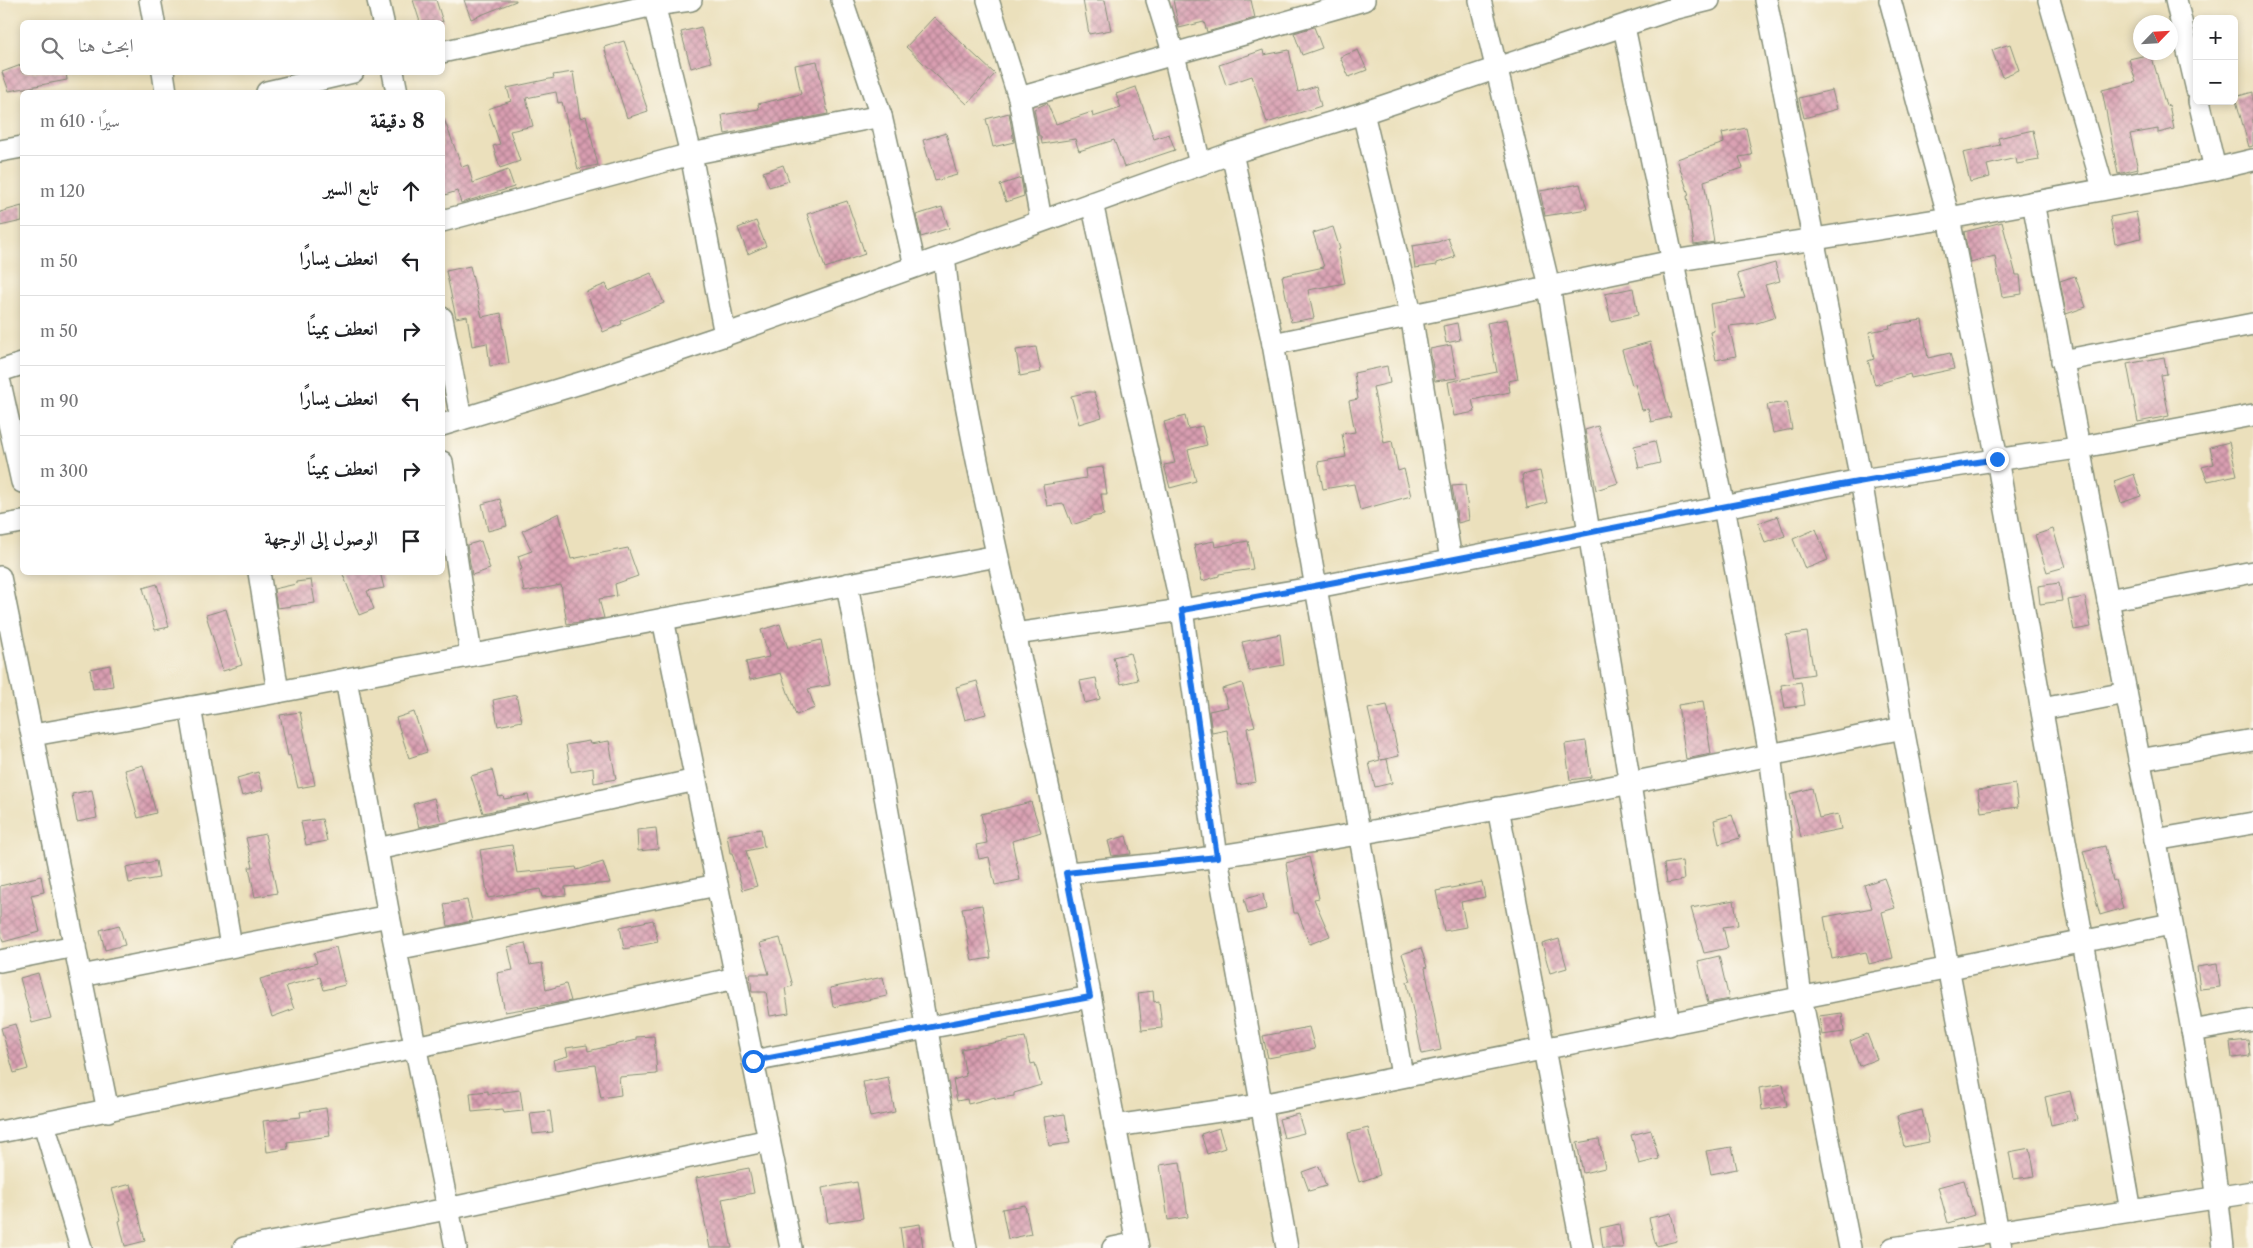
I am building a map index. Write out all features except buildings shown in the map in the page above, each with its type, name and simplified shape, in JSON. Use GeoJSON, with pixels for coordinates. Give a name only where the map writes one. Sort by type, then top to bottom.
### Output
{"type":"FeatureCollection","features":[{"type":"Feature","properties":{"kind":"street"},"geometry":{"type":"LineString","coordinates":[[150,0],[154,20]]}},
{"type":"Feature","properties":{"kind":"street"},"geometry":{"type":"LineString","coordinates":[[378,0],[383,20]]}},
{"type":"Feature","properties":{"kind":"street"},"geometry":{"type":"LineString","coordinates":[[445,51],[653,3],[691,0]]}},
{"type":"Feature","properties":{"kind":"street"},"geometry":{"type":"LineString","coordinates":[[842,0],[881,116],[915,266]]}},
{"type":"Feature","properties":{"kind":"street"},"geometry":{"type":"LineString","coordinates":[[988,0],[1019,98],[1041,220]]}},
{"type":"Feature","properties":{"kind":"street"},"geometry":{"type":"LineString","coordinates":[[1157,0],[1174,55],[1200,164]]}},
{"type":"Feature","properties":{"kind":"street"},"geometry":{"type":"LineString","coordinates":[[1019,98],[1364,0]]}},
{"type":"Feature","properties":{"kind":"street"},"geometry":{"type":"LineString","coordinates":[[1480,0],[1549,286],[1670,1025]]}},
{"type":"Feature","properties":{"kind":"street"},"geometry":{"type":"LineString","coordinates":[[445,349],[452,422],[597,378],[725,335],[1200,164],[1363,113],[1624,27],[1672,5],[1709,0]]}},
{"type":"Feature","properties":{"kind":"street"},"geometry":{"type":"LineString","coordinates":[[1766,0],[1861,480],[1903,728],[2000,1240]]}},
{"type":"Feature","properties":{"kind":"street"},"geometry":{"type":"LineString","coordinates":[[1890,0],[1949,218],[1997,459],[2131,1211]]}},
{"type":"Feature","properties":{"kind":"street"},"geometry":{"type":"LineString","coordinates":[[2049,0],[2104,188]]}},
{"type":"Feature","properties":{"kind":"street"},"geometry":{"type":"LineString","coordinates":[[2176,0],[2193,73]]}},
{"type":"Feature","properties":{"kind":"street"},"geometry":{"type":"LineString","coordinates":[[653,3],[691,154],[725,335]]}},
{"type":"Feature","properties":{"kind":"street"},"geometry":{"type":"LineString","coordinates":[[1624,27],[1724,507],[1770,755],[1801,997],[1850,1248]]}},
{"type":"Feature","properties":{"kind":"street"},"geometry":{"type":"LineString","coordinates":[[163,75],[166,90]]}},
{"type":"Feature","properties":{"kind":"street"},"geometry":{"type":"LineString","coordinates":[[276,90],[341,75]]}},
{"type":"Feature","properties":{"kind":"street"},"geometry":{"type":"LineString","coordinates":[[394,75],[397,90]]}},
{"type":"Feature","properties":{"kind":"street"},"geometry":{"type":"LineString","coordinates":[[2200,105],[2215,169]]}},
{"type":"Feature","properties":{"kind":"street"},"geometry":{"type":"LineString","coordinates":[[1363,113],[1411,314],[1451,560]]}},
{"type":"Feature","properties":{"kind":"street"},"geometry":{"type":"LineString","coordinates":[[445,220],[691,154],[881,116]]}},
{"type":"Feature","properties":{"kind":"street"},"geometry":{"type":"LineString","coordinates":[[0,151],[20,146]]}},
{"type":"Feature","properties":{"kind":"street"},"geometry":{"type":"LineString","coordinates":[[1232,153],[1273,344],[1402,1075]]}},
{"type":"Feature","properties":{"kind":"street"},"geometry":{"type":"LineString","coordinates":[[1273,344],[1673,261],[1949,218],[2215,169],[2253,160]]}},
{"type":"Feature","properties":{"kind":"street"},"geometry":{"type":"LineString","coordinates":[[2033,202],[2077,448],[2192,1031],[2218,1199],[2223,1248]]}},
{"type":"Feature","properties":{"kind":"street"},"geometry":{"type":"LineString","coordinates":[[1092,203],[1182,610],[1217,857],[1288,1248]]}},
{"type":"Feature","properties":{"kind":"street"},"geometry":{"type":"LineString","coordinates":[[944,256],[955,349],[969,425],[1066,873],[1138,1246],[1113,1248]]}},
{"type":"Feature","properties":{"kind":"street"},"geometry":{"type":"LineString","coordinates":[[2062,361],[2253,324]]}},
{"type":"Feature","properties":{"kind":"street"},"geometry":{"type":"LineString","coordinates":[[0,371],[20,365]]}},
{"type":"Feature","properties":{"kind":"street"},"geometry":{"type":"LineString","coordinates":[[0,383],[20,473]]}},
{"type":"Feature","properties":{"kind":"street"},"geometry":{"type":"LineString","coordinates":[[1015,634],[1182,610],[1317,587],[1861,480],[2077,448],[2253,415]]}},
{"type":"Feature","properties":{"kind":"street"},"geometry":{"type":"LineString","coordinates":[[445,482],[471,655]]}},
{"type":"Feature","properties":{"kind":"street"},"geometry":{"type":"LineString","coordinates":[[0,526],[20,522]]}},
{"type":"Feature","properties":{"kind":"street"},"geometry":{"type":"LineString","coordinates":[[33,735],[278,692],[997,556]]}},
{"type":"Feature","properties":{"kind":"street"},"geometry":{"type":"LineString","coordinates":[[2108,600],[2253,572]]}},
{"type":"Feature","properties":{"kind":"street"},"geometry":{"type":"LineString","coordinates":[[259,575],[278,692]]}},
{"type":"Feature","properties":{"kind":"street"},"geometry":{"type":"LineString","coordinates":[[0,577],[8,654],[33,735],[108,1110]]}},
{"type":"Feature","properties":{"kind":"street"},"geometry":{"type":"LineString","coordinates":[[847,584],[966,1248]]}},
{"type":"Feature","properties":{"kind":"street"},"geometry":{"type":"LineString","coordinates":[[663,619],[792,1248]]}},
{"type":"Feature","properties":{"kind":"street"},"geometry":{"type":"LineString","coordinates":[[346,679],[389,916],[456,1248]]}},
{"type":"Feature","properties":{"kind":"street"},"geometry":{"type":"LineString","coordinates":[[2042,709],[2126,693]]}},
{"type":"Feature","properties":{"kind":"street"},"geometry":{"type":"LineString","coordinates":[[190,707],[231,946]]}},
{"type":"Feature","properties":{"kind":"street"},"geometry":{"type":"LineString","coordinates":[[1066,873],[1217,857],[1360,833],[1498,808],[1903,728]]}},
{"type":"Feature","properties":{"kind":"street"},"geometry":{"type":"LineString","coordinates":[[2139,760],[2253,740]]}},
{"type":"Feature","properties":{"kind":"street"},"geometry":{"type":"LineString","coordinates":[[377,849],[696,780]]}},
{"type":"Feature","properties":{"kind":"street"},"geometry":{"type":"LineString","coordinates":[[1498,808],[1582,1248]]}},
{"type":"Feature","properties":{"kind":"street"},"geometry":{"type":"LineString","coordinates":[[2155,840],[2253,823]]}},
{"type":"Feature","properties":{"kind":"street"},"geometry":{"type":"LineString","coordinates":[[396,949],[717,885]]}},
{"type":"Feature","properties":{"kind":"street"},"geometry":{"type":"LineString","coordinates":[[81,976],[389,916]]}},
{"type":"Feature","properties":{"kind":"street"},"geometry":{"type":"LineString","coordinates":[[1115,1126],[1261,1105],[1402,1075],[1670,1025],[1801,997],[2171,924]]}},
{"type":"Feature","properties":{"kind":"street"},"geometry":{"type":"LineString","coordinates":[[0,962],[75,946]]}},
{"type":"Feature","properties":{"kind":"street"},"geometry":{"type":"LineString","coordinates":[[0,1132],[415,1047],[736,978]]}},
{"type":"Feature","properties":{"kind":"street"},"geometry":{"type":"LineString","coordinates":[[753,1061],[1090,997]]}},
{"type":"Feature","properties":{"kind":"street"},"geometry":{"type":"LineString","coordinates":[[2192,1031],[2253,1020]]}},
{"type":"Feature","properties":{"kind":"street"},"geometry":{"type":"LineString","coordinates":[[44,1124],[81,1248]]}},
{"type":"Feature","properties":{"kind":"street"},"geometry":{"type":"LineString","coordinates":[[244,1248],[448,1209],[770,1140]]}},
{"type":"Feature","properties":{"kind":"street"},"geometry":{"type":"LineString","coordinates":[[1893,1248],[2000,1240],[2131,1211],[2218,1199],[2253,1192]]}},
{"type":"Feature","properties":{"kind":"route"},"geometry":{"type":"LineString","coordinates":[[753,1061],[1090,997],[1066,873],[1217,857],[1182,610],[1317,587],[1861,480],[1997,459]]}}]}
